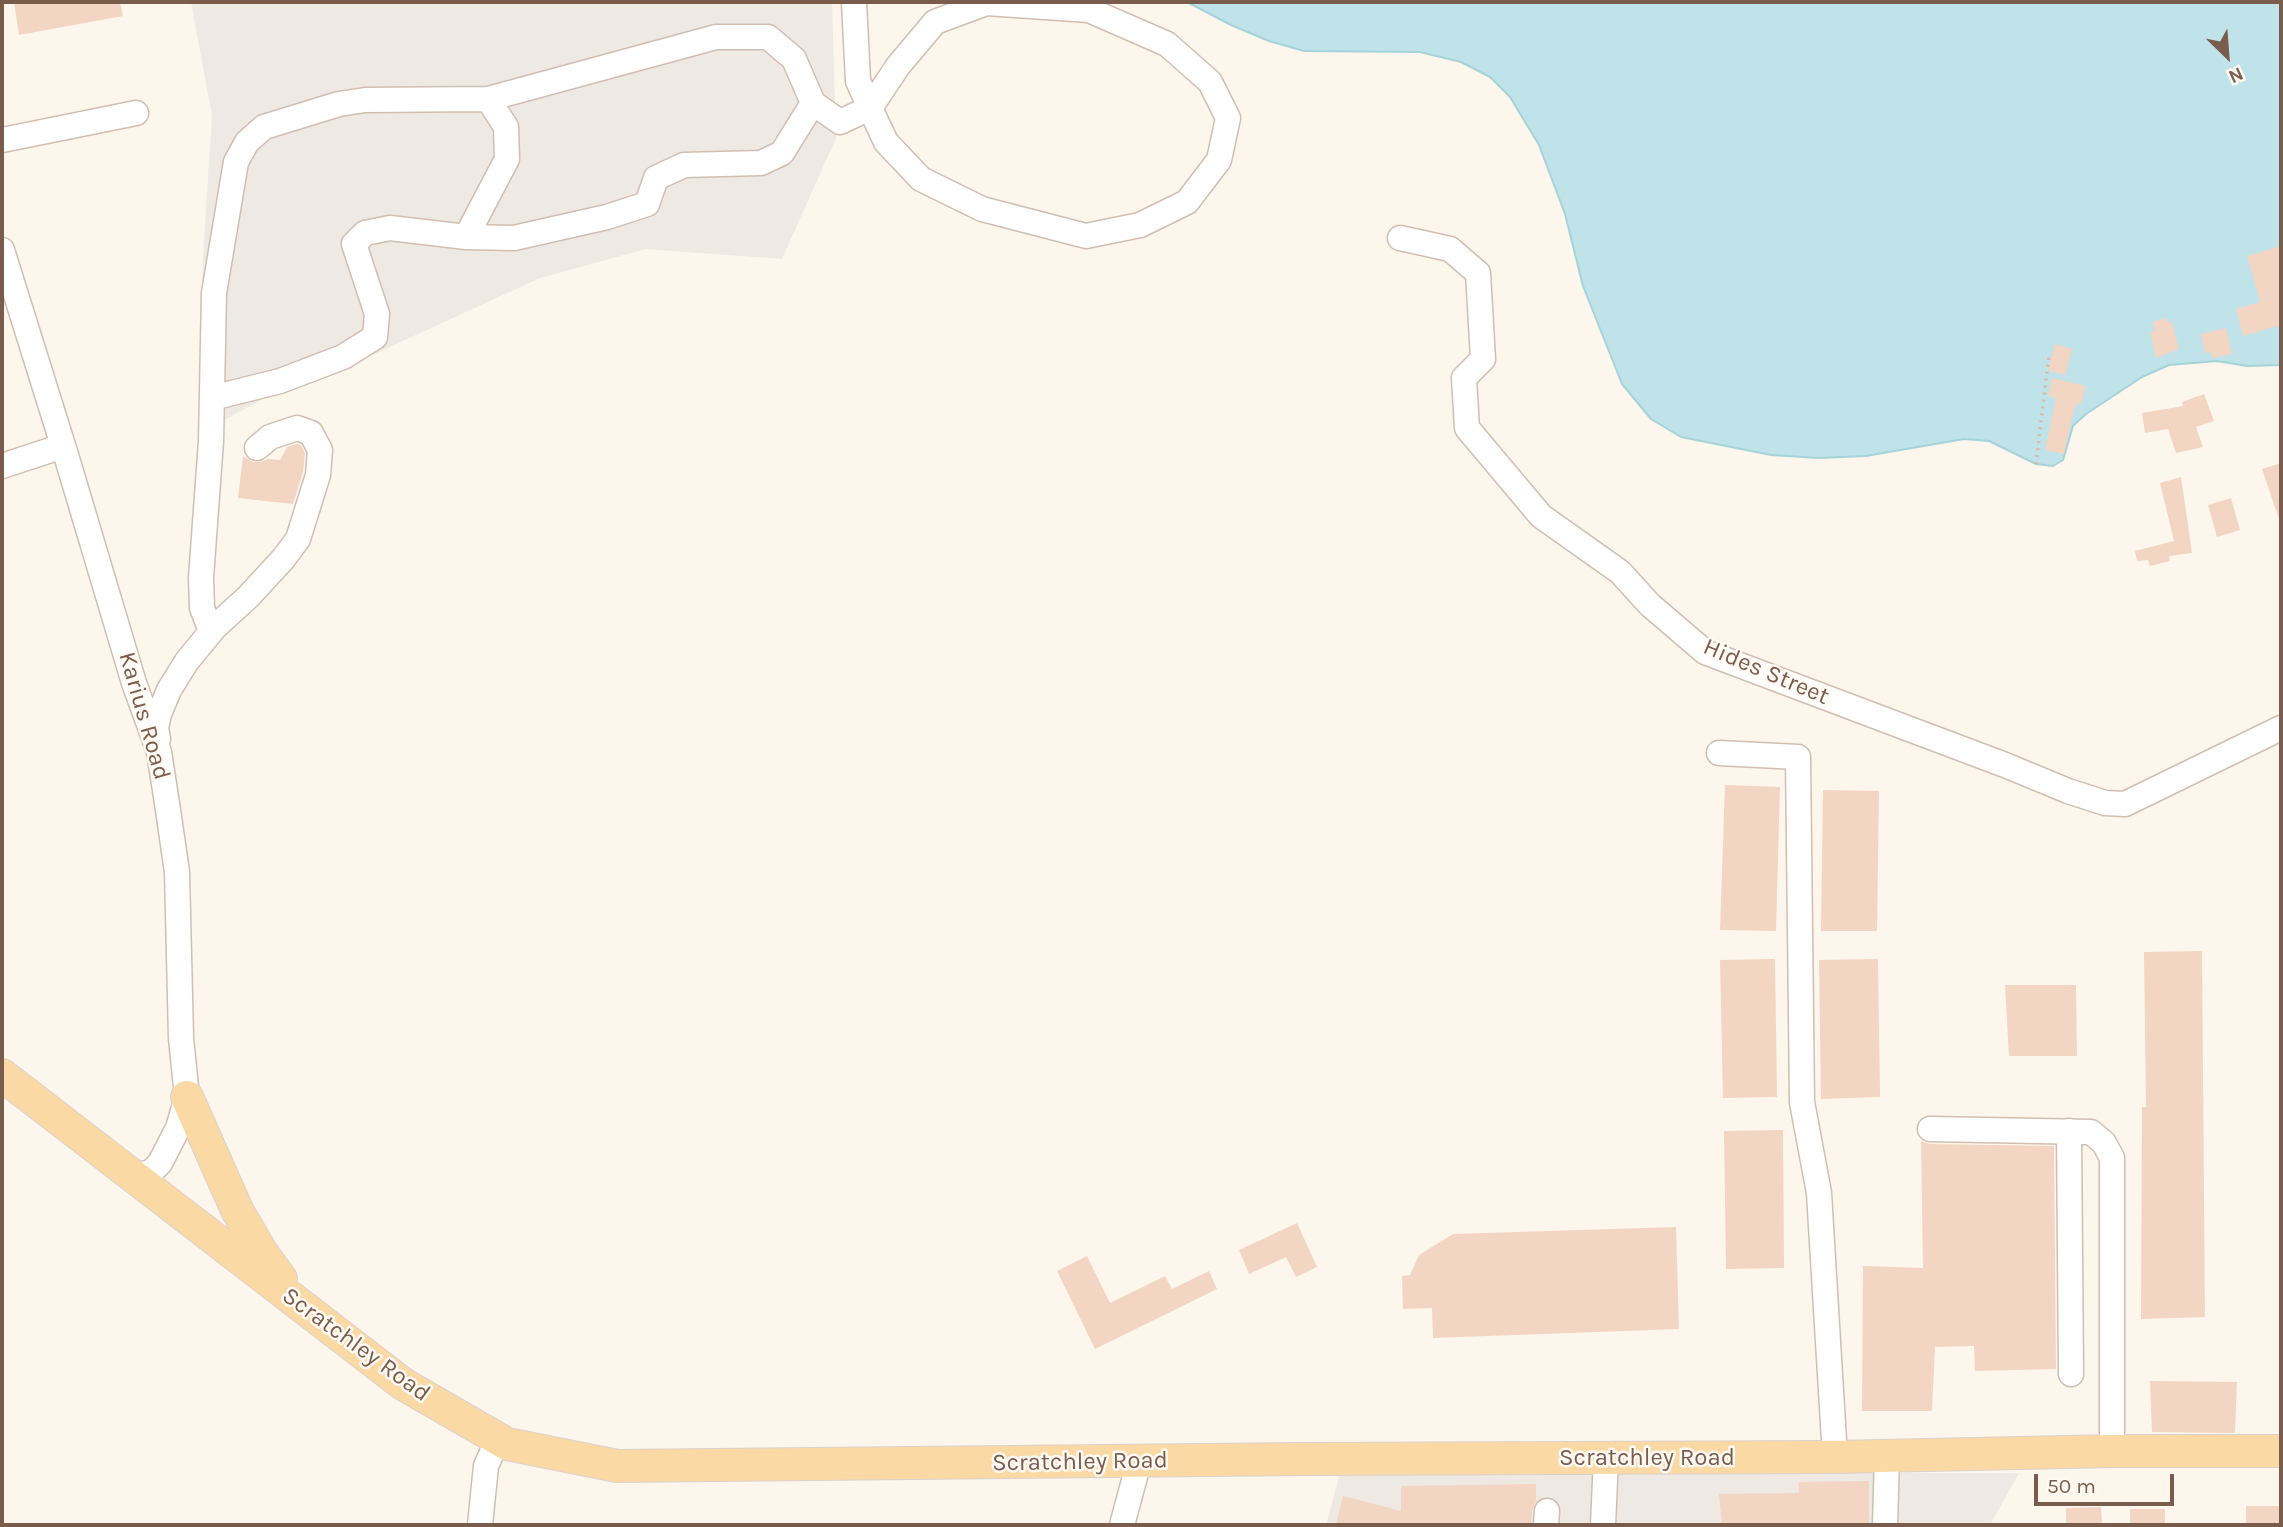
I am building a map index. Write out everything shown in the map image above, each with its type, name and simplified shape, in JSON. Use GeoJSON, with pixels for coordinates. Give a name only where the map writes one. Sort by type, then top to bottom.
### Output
{"type":"FeatureCollection","features":[{"type":"Feature","properties":{"kind":"main road","name":"Scratchley Road"},"geometry":{"type":"LineString","coordinates":[[2,1075],[403,1384],[507,1444],[617,1466],[2281,1451]]}},
{"type":"Feature","properties":{"kind":"main road"},"geometry":{"type":"LineString","coordinates":[[187,1097],[237,1210],[262,1253],[302,1306]]}},
{"type":"Feature","properties":{"kind":"street"},"geometry":{"type":"LineString","coordinates":[[211,631],[202,608],[201,578],[212,398],[214,293],[236,162],[247,142],[264,127],[339,104],[365,100],[488,99],[716,37],[768,37],[794,59],[813,103],[840,122],[870,108],[898,66],[935,22],[986,3],[1089,10],[1167,44],[1210,82],[1228,118],[1219,160],[1187,202],[1140,225],[1086,236],[982,209],[921,179],[886,142],[870,108],[858,81],[854,2]]}},
{"type":"Feature","properties":{"kind":"street"},"geometry":{"type":"LineString","coordinates":[[466,237],[507,159],[506,127],[488,99]]}},
{"type":"Feature","properties":{"kind":"street"},"geometry":{"type":"LineString","coordinates":[[212,398],[279,381],[343,357],[375,337],[377,314],[354,244],[365,233],[390,228],[466,237],[514,238],[607,217],[647,204],[656,178],[684,165],[761,163],[782,153],[813,103]]}},
{"type":"Feature","properties":{"kind":"street"},"geometry":{"type":"LineString","coordinates":[[2,140],[136,113]]}},
{"type":"Feature","properties":{"kind":"street","name":"Hides Street"},"geometry":{"type":"LineString","coordinates":[[1400,239],[1450,248],[1478,273],[1483,359],[1464,378],[1467,428],[1541,516],[1620,572],[1650,605],[1705,652],[2105,803],[2125,804],[2281,728]]}},
{"type":"Feature","properties":{"kind":"street","name":"Karius Road"},"geometry":{"type":"LineString","coordinates":[[2,250],[134,683],[159,752],[177,872],[181,1038],[187,1097],[178,1128],[160,1163],[151,1172],[135,1176]]}},
{"type":"Feature","properties":{"kind":"street"},"geometry":{"type":"LineString","coordinates":[[159,752],[156,728],[169,690],[187,661],[211,631],[257,587],[298,539],[318,475],[320,450],[311,433],[297,428],[271,437],[257,448]]}},
{"type":"Feature","properties":{"kind":"street"},"geometry":{"type":"LineString","coordinates":[[2,466],[63,446]]}},
{"type":"Feature","properties":{"kind":"street"},"geometry":{"type":"LineString","coordinates":[[1719,753],[1798,757],[1802,1102],[1819,1193],[1835,1457]]}},
{"type":"Feature","properties":{"kind":"street"},"geometry":{"type":"LineString","coordinates":[[1930,1129],[2091,1132],[2104,1143],[2112,1158],[2112,1451]]}},
{"type":"Feature","properties":{"kind":"street"},"geometry":{"type":"LineString","coordinates":[[2069,1131],[2071,1374]]}},
{"type":"Feature","properties":{"kind":"street"},"geometry":{"type":"LineString","coordinates":[[2071,1309],[2112,1308]]}},
{"type":"Feature","properties":{"kind":"street"},"geometry":{"type":"LineString","coordinates":[[480,1525],[486,1466],[498,1439]]}},
{"type":"Feature","properties":{"kind":"street"},"geometry":{"type":"LineString","coordinates":[[1885,1525],[1888,1456]]}},
{"type":"Feature","properties":{"kind":"street"},"geometry":{"type":"LineString","coordinates":[[1603,1525],[1606,1458]]}},
{"type":"Feature","properties":{"kind":"street"},"geometry":{"type":"LineString","coordinates":[[1122,1525],[1139,1462]]}},
{"type":"Feature","properties":{"kind":"path"},"geometry":{"type":"LineString","coordinates":[[2036,464],[2049,355]]}},
{"type":"Feature","properties":{"kind":"shaded area"},"geometry":{"type":"Polygon","coordinates":[[[191,2],[832,2],[836,138],[782,259],[646,249],[540,278],[344,368],[278,391],[224,420],[199,419],[203,257],[212,116],[191,2]]]}},
{"type":"Feature","properties":{"kind":"shaded area"},"geometry":{"type":"Polygon","coordinates":[[[1340,1473],[2019,1473],[1990,1525],[1326,1525],[1340,1473]]]}},
{"type":"Feature","properties":{"kind":"water"},"geometry":{"type":"Polygon","coordinates":[[[1187,2],[2281,2],[2281,365],[2247,366],[2217,361],[2169,365],[2142,377],[2086,414],[2073,426],[2063,460],[2053,466],[2036,464],[1989,441],[1964,439],[1866,456],[1819,458],[1771,455],[1681,437],[1651,419],[1622,384],[1583,286],[1565,214],[1539,145],[1510,97],[1490,77],[1461,62],[1420,52],[1304,51],[1269,41],[1187,2]]]}},
{"type":"Feature","properties":{"kind":"building"},"geometry":{"type":"Polygon","coordinates":[[[14,2],[120,2],[123,16],[19,35],[14,2]]]}},
{"type":"Feature","properties":{"kind":"building"},"geometry":{"type":"Polygon","coordinates":[[[2281,246],[2281,325],[2243,336],[2236,309],[2260,302],[2247,256],[2281,246]]]}},
{"type":"Feature","properties":{"kind":"building"},"geometry":{"type":"Polygon","coordinates":[[[2167,318],[2168,323],[2172,322],[2179,349],[2156,358],[2150,332],[2155,331],[2153,322],[2167,318]]]}},
{"type":"Feature","properties":{"kind":"building"},"geometry":{"type":"Polygon","coordinates":[[[2226,328],[2232,354],[2212,358],[2211,352],[2205,353],[2201,334],[2226,328]]]}},
{"type":"Feature","properties":{"kind":"building"},"geometry":{"type":"Polygon","coordinates":[[[2055,344],[2072,349],[2065,375],[2048,370],[2055,344]]]}},
{"type":"Feature","properties":{"kind":"building"},"geometry":{"type":"Polygon","coordinates":[[[2052,378],[2086,386],[2081,404],[2077,403],[2072,417],[2064,454],[2045,450],[2056,398],[2048,396],[2052,378]]]}},
{"type":"Feature","properties":{"kind":"building"},"geometry":{"type":"Polygon","coordinates":[[[2204,394],[2214,421],[2196,427],[2203,447],[2176,453],[2168,429],[2145,433],[2142,413],[2183,406],[2182,402],[2204,394]]]}},
{"type":"Feature","properties":{"kind":"building"},"geometry":{"type":"Polygon","coordinates":[[[301,445],[305,453],[303,472],[293,504],[238,498],[243,456],[253,462],[280,460],[287,447],[301,445]]]}},
{"type":"Feature","properties":{"kind":"building"},"geometry":{"type":"Polygon","coordinates":[[[2281,463],[2281,519],[2279,519],[2262,469],[2281,463]]]}},
{"type":"Feature","properties":{"kind":"building"},"geometry":{"type":"Polygon","coordinates":[[[2181,477],[2192,553],[2169,556],[2170,561],[2150,566],[2148,560],[2137,561],[2135,551],[2174,541],[2160,483],[2181,477]]]}},
{"type":"Feature","properties":{"kind":"building"},"geometry":{"type":"Polygon","coordinates":[[[2231,498],[2240,530],[2217,537],[2208,505],[2231,498]]]}},
{"type":"Feature","properties":{"kind":"building"},"geometry":{"type":"Polygon","coordinates":[[[1725,785],[1780,787],[1776,931],[1720,930],[1725,785]]]}},
{"type":"Feature","properties":{"kind":"building"},"geometry":{"type":"Polygon","coordinates":[[[1823,790],[1879,791],[1877,931],[1821,931],[1823,790]]]}},
{"type":"Feature","properties":{"kind":"building"},"geometry":{"type":"Polygon","coordinates":[[[2202,951],[2205,1317],[2141,1319],[2142,1107],[2146,1107],[2144,952],[2202,951]]]}},
{"type":"Feature","properties":{"kind":"building"},"geometry":{"type":"Polygon","coordinates":[[[1775,959],[1777,1097],[1723,1098],[1720,960],[1775,959]]]}},
{"type":"Feature","properties":{"kind":"building"},"geometry":{"type":"Polygon","coordinates":[[[1878,959],[1880,1097],[1821,1099],[1819,960],[1878,959]]]}},
{"type":"Feature","properties":{"kind":"building"},"geometry":{"type":"Polygon","coordinates":[[[2005,985],[2076,985],[2077,1056],[2009,1056],[2005,985]]]}},
{"type":"Feature","properties":{"kind":"building"},"geometry":{"type":"Polygon","coordinates":[[[1783,1130],[1784,1268],[1726,1269],[1724,1131],[1783,1130]]]}},
{"type":"Feature","properties":{"kind":"building"},"geometry":{"type":"Polygon","coordinates":[[[1921,1141],[1930,1144],[2054,1146],[2056,1369],[1975,1371],[1974,1346],[1935,1347],[1932,1411],[1862,1411],[1863,1266],[1923,1268],[1921,1141]]]}},
{"type":"Feature","properties":{"kind":"building"},"geometry":{"type":"Polygon","coordinates":[[[1297,1223],[1317,1267],[1296,1277],[1286,1257],[1249,1274],[1239,1250],[1297,1223]]]}},
{"type":"Feature","properties":{"kind":"building"},"geometry":{"type":"Polygon","coordinates":[[[1676,1227],[1679,1329],[1433,1338],[1432,1308],[1403,1309],[1402,1276],[1410,1275],[1419,1255],[1453,1234],[1676,1227]]]}},
{"type":"Feature","properties":{"kind":"building"},"geometry":{"type":"Polygon","coordinates":[[[1087,1256],[1110,1303],[1165,1276],[1172,1289],[1209,1271],[1217,1289],[1095,1349],[1057,1271],[1087,1256]]]}},
{"type":"Feature","properties":{"kind":"building"},"geometry":{"type":"Polygon","coordinates":[[[2150,1381],[2237,1382],[2235,1433],[2152,1432],[2150,1381]]]}},
{"type":"Feature","properties":{"kind":"building"},"geometry":{"type":"Polygon","coordinates":[[[1869,1481],[1869,1525],[1722,1525],[1719,1494],[1799,1493],[1799,1482],[1869,1481]]]}},
{"type":"Feature","properties":{"kind":"building"},"geometry":{"type":"Polygon","coordinates":[[[1536,1484],[1531,1525],[1336,1525],[1343,1496],[1401,1511],[1401,1486],[1536,1484]]]}},
{"type":"Feature","properties":{"kind":"building"},"geometry":{"type":"Polygon","coordinates":[[[2246,1506],[2281,1506],[2281,1525],[2246,1525],[2246,1506]]]}},
{"type":"Feature","properties":{"kind":"building"},"geometry":{"type":"Polygon","coordinates":[[[2101,1507],[2102,1525],[2066,1525],[2066,1508],[2101,1507]]]}},
{"type":"Feature","properties":{"kind":"building"},"geometry":{"type":"Polygon","coordinates":[[[2130,1509],[2165,1509],[2165,1525],[2130,1525],[2130,1509]]]}}]}
